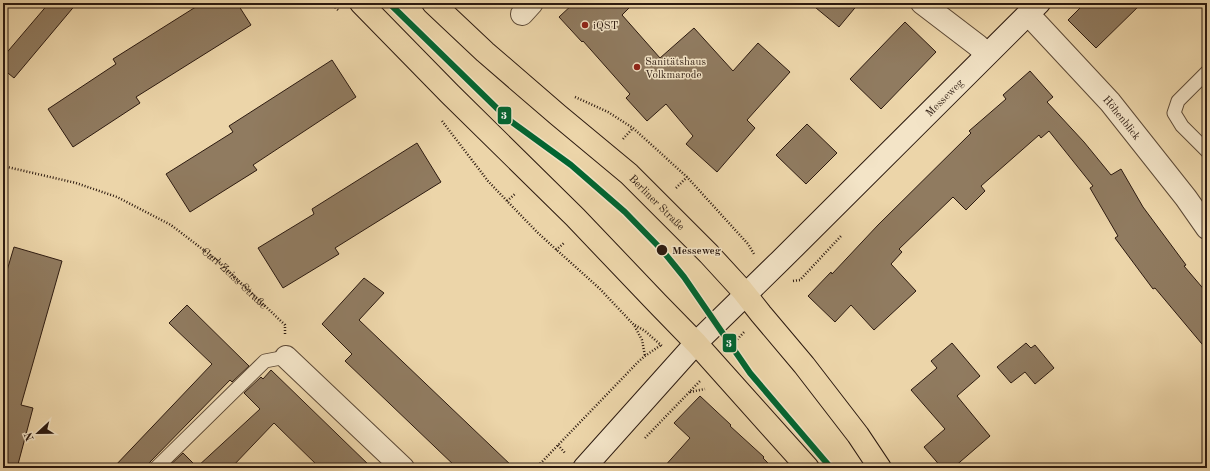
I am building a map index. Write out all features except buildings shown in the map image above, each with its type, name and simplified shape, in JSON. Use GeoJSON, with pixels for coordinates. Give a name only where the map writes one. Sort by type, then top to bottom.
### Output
{"type":"FeatureCollection","features":[{"type":"Feature","properties":{"kind":"main road"},"geometry":{"type":"LineString","coordinates":[[361,3],[450,94],[575,217],[696,343],[808,468]]}},
{"type":"Feature","properties":{"kind":"main road","name":"Berliner Straße"},"geometry":{"type":"LineString","coordinates":[[433,3],[485,52],[629,174],[690,234],[746,295],[858,435],[880,468]]}},
{"type":"Feature","properties":{"kind":"main road"},"geometry":{"type":"LineString","coordinates":[[922,3],[988,54]]}},
{"type":"Feature","properties":{"kind":"main road","name":"Messeweg"},"geometry":{"type":"LineString","coordinates":[[584,468],[696,343],[1034,9]]}},
{"type":"Feature","properties":{"kind":"main road","name":"Höhenblick"},"geometry":{"type":"LineString","coordinates":[[1034,9],[1186,198],[1207,228]]}},
{"type":"Feature","properties":{"kind":"main road"},"geometry":{"type":"LineString","coordinates":[[286,357],[403,468]]}},
{"type":"Feature","properties":{"kind":"lane"},"geometry":{"type":"LineString","coordinates":[[1207,72],[1178,101],[1174,113],[1182,126],[1207,151]]}},
{"type":"Feature","properties":{"kind":"lane"},"geometry":{"type":"LineString","coordinates":[[156,468],[265,360],[286,357]]}},
{"type":"Feature","properties":{"kind":"path"},"geometry":{"type":"LineString","coordinates":[[331,3],[342,14]]}},
{"type":"Feature","properties":{"kind":"path"},"geometry":{"type":"LineString","coordinates":[[573,96],[608,112],[633,128],[687,177],[748,244]]}},
{"type":"Feature","properties":{"kind":"path"},"geometry":{"type":"LineString","coordinates":[[441,120],[488,181],[556,250],[600,289],[634,325],[642,340],[645,356],[536,468]]}},
{"type":"Feature","properties":{"kind":"path"},"geometry":{"type":"LineString","coordinates":[[623,139],[633,128]]}},
{"type":"Feature","properties":{"kind":"path","name":"Carl-Zeiss-Straße"},"geometry":{"type":"LineString","coordinates":[[3,166],[76,183],[118,197],[171,224],[218,261],[285,325],[286,357]]}},
{"type":"Feature","properties":{"kind":"path"},"geometry":{"type":"LineString","coordinates":[[676,189],[687,177]]}},
{"type":"Feature","properties":{"kind":"path"},"geometry":{"type":"LineString","coordinates":[[507,201],[516,193]]}},
{"type":"Feature","properties":{"kind":"path"},"geometry":{"type":"LineString","coordinates":[[556,250],[564,243]]}},
{"type":"Feature","properties":{"kind":"path"},"geometry":{"type":"LineString","coordinates":[[642,440],[690,392]]}},
{"type":"Feature","properties":{"kind":"path"},"geometry":{"type":"LineString","coordinates":[[558,445],[565,453]]}},
{"type":"Feature","properties":{"kind":"transit line","name":"3"},"geometry":{"type":"LineString","coordinates":[[389,3],[509,120],[571,165],[625,212],[662,250],[684,277],[750,373],[831,468]]}},
{"type":"Feature","properties":{"kind":"place","name":"iQST"},"geometry":{"type":"Point","coordinates":[585,25]}},
{"type":"Feature","properties":{"kind":"place","name":"Sanitätshaus Volkmarode"},"geometry":{"type":"Point","coordinates":[637,67]}},
{"type":"Feature","properties":{"kind":"place","name":"Messeweg"},"geometry":{"type":"Point","coordinates":[662,250]}}]}
